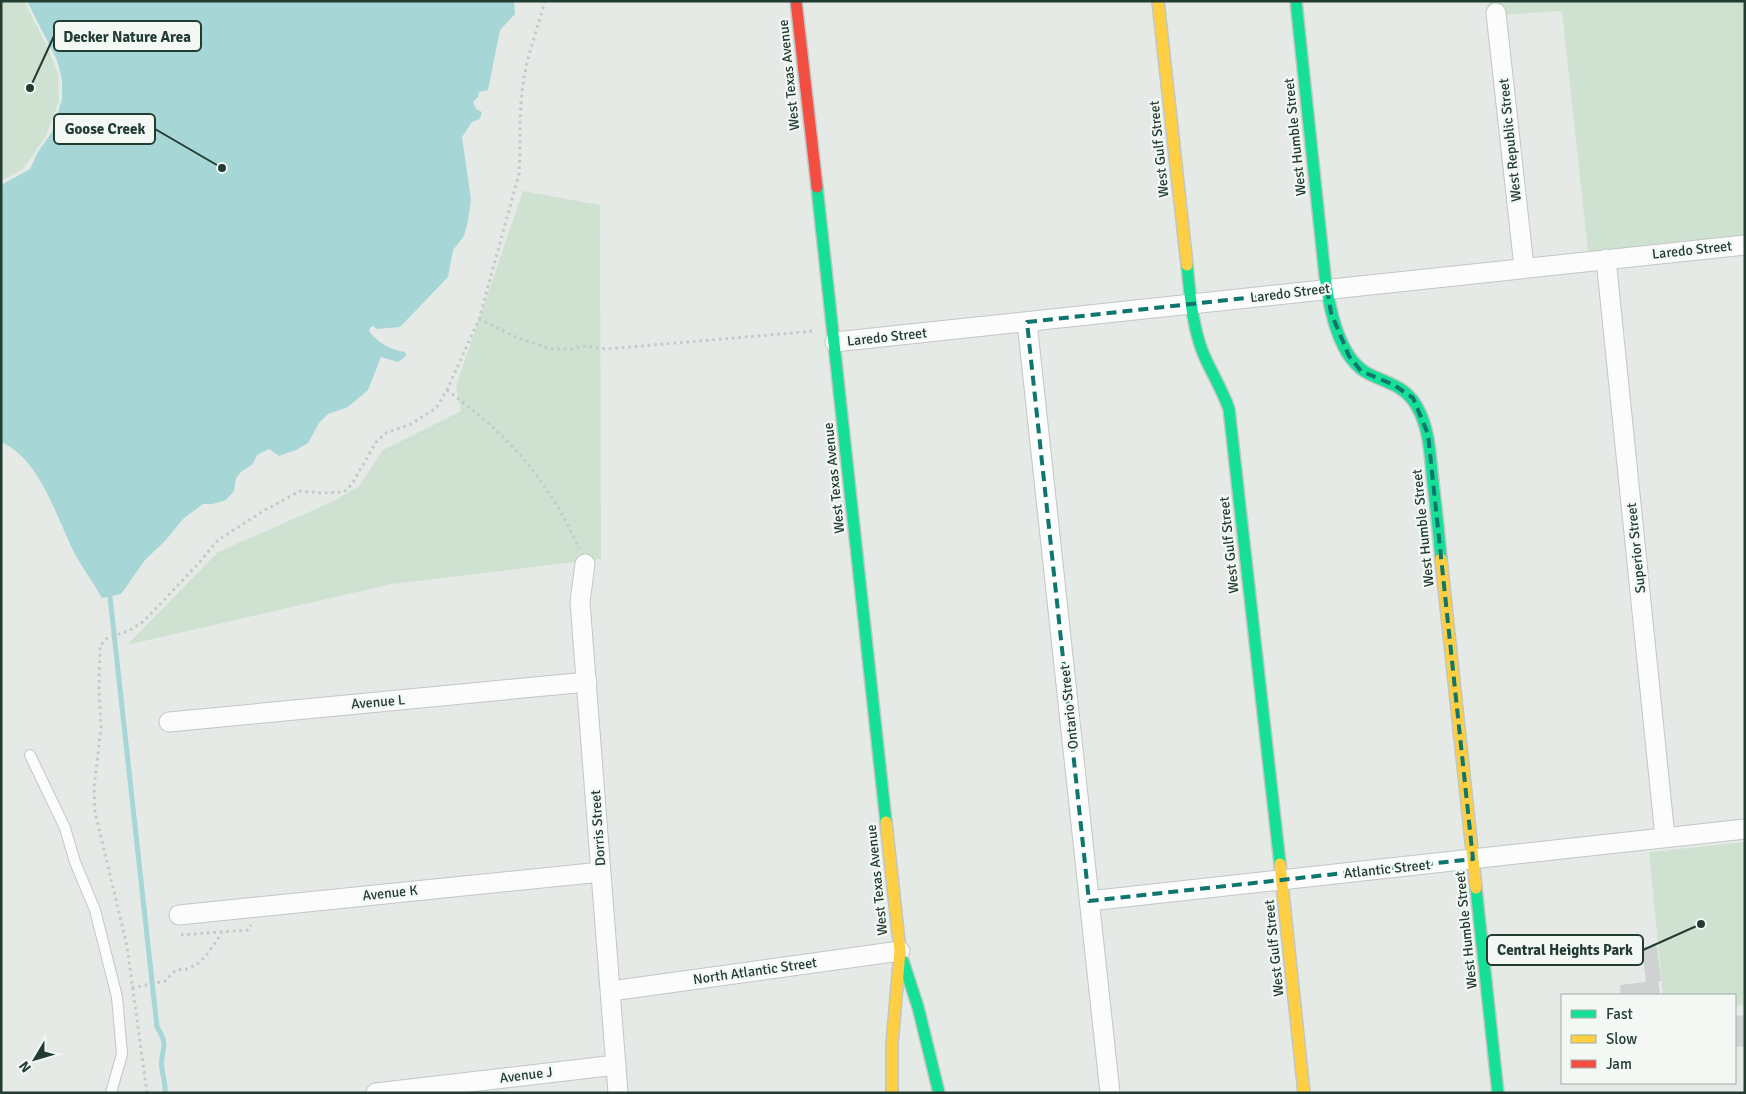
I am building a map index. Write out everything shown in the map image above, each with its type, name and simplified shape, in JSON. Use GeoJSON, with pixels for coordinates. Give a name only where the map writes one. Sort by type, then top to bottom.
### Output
{"type":"FeatureCollection","features":[{"type":"Feature","properties":{"kind":"street","name":"West Texas Avenue"},"geometry":{"type":"LineString","coordinates":[[796,1],[900,951],[892,1044],[892,1093]]}},
{"type":"Feature","properties":{"kind":"street","name":"West Gulf Street"},"geometry":{"type":"LineString","coordinates":[[1158,1],[1191,305],[1202,352],[1223,392],[1229,409],[1304,1093]]}},
{"type":"Feature","properties":{"kind":"street","name":"West Humble Street"},"geometry":{"type":"LineString","coordinates":[[1296,1],[1331,313],[1349,356],[1362,371],[1394,384],[1413,398],[1428,434],[1498,1093]]}},
{"type":"Feature","properties":{"kind":"street","name":"West Republic Street"},"geometry":{"type":"LineString","coordinates":[[1496,12],[1524,267]]}},
{"type":"Feature","properties":{"kind":"street","name":"Laredo Street"},"geometry":{"type":"LineString","coordinates":[[834,336],[1027,322],[1745,244]]}},
{"type":"Feature","properties":{"kind":"street","name":"Superior Street"},"geometry":{"type":"LineString","coordinates":[[1606,259],[1665,837]]}},
{"type":"Feature","properties":{"kind":"street","name":"Ontario Street"},"geometry":{"type":"LineString","coordinates":[[1027,322],[1110,1093]]}},
{"type":"Feature","properties":{"kind":"street","name":"Dorris Street"},"geometry":{"type":"LineString","coordinates":[[585,564],[580,602],[618,1093]]}},
{"type":"Feature","properties":{"kind":"street","name":"Avenue L"},"geometry":{"type":"LineString","coordinates":[[169,722],[587,682]]}},
{"type":"Feature","properties":{"kind":"street","name":"Atlantic Street"},"geometry":{"type":"LineString","coordinates":[[1089,901],[1745,829]]}},
{"type":"Feature","properties":{"kind":"street","name":"Avenue K"},"geometry":{"type":"LineString","coordinates":[[179,914],[601,872]]}},
{"type":"Feature","properties":{"kind":"street","name":"West Texas Avenue"},"geometry":{"type":"LineString","coordinates":[[900,951],[918,1006],[939,1093]]}},
{"type":"Feature","properties":{"kind":"street","name":"North Atlantic Street"},"geometry":{"type":"LineString","coordinates":[[611,991],[900,951]]}},
{"type":"Feature","properties":{"kind":"street","name":"Avenue J"},"geometry":{"type":"LineString","coordinates":[[376,1093],[616,1065]]}},
{"type":"Feature","properties":{"kind":"lane"},"geometry":{"type":"LineString","coordinates":[[30,755],[65,828],[75,862],[95,910],[117,997],[122,1054],[111,1093]]}},
{"type":"Feature","properties":{"kind":"path"},"geometry":{"type":"LineString","coordinates":[[146,1093],[122,920],[95,812],[94,788],[101,728],[99,691],[100,646],[106,639],[130,630],[144,621],[218,540],[265,510],[300,491],[344,492],[352,484],[376,442],[386,433],[411,424],[436,408],[447,390],[479,318],[519,174],[520,128],[525,73],[545,1]]}},
{"type":"Feature","properties":{"kind":"path"},"geometry":{"type":"LineString","coordinates":[[479,318],[518,338],[551,349],[571,349],[586,346],[607,349],[834,336]]}},
{"type":"Feature","properties":{"kind":"path"},"geometry":{"type":"LineString","coordinates":[[447,390],[504,438],[532,471],[558,511],[585,564]]}},
{"type":"Feature","properties":{"kind":"path"},"geometry":{"type":"LineString","coordinates":[[132,988],[165,981],[176,970],[187,969],[197,964],[205,957],[222,933]]}},
{"type":"Feature","properties":{"kind":"highlighted area"},"geometry":{"type":"Polygon","coordinates":[[[1327,289],[1331,313],[1349,356],[1361,371],[1394,385],[1413,398],[1428,434],[1473,859],[1089,901],[1027,322],[1327,289]]]}},
{"type":"Feature","properties":{"kind":"green space"},"geometry":{"type":"Polygon","coordinates":[[[1,1],[24,1],[48,48],[58,74],[59,101],[46,136],[23,169],[1,181],[1,1]]]}},
{"type":"Feature","properties":{"kind":"green space"},"geometry":{"type":"Polygon","coordinates":[[[1488,1],[1745,1],[1745,235],[1588,252],[1562,11],[1489,16],[1488,1]]]}},
{"type":"Feature","properties":{"kind":"green space"},"geometry":{"type":"Polygon","coordinates":[[[523,191],[600,205],[601,559],[392,584],[127,645],[218,552],[334,501],[359,486],[383,450],[461,411],[456,386],[523,191]]]}},
{"type":"Feature","properties":{"kind":"green space"},"geometry":{"type":"Polygon","coordinates":[[[1745,842],[1745,1005],[1736,1006],[1736,994],[1663,994],[1649,852],[1745,842]]]}},
{"type":"Feature","properties":{"kind":"water"},"geometry":{"type":"Polygon","coordinates":[[[27,1],[514,1],[515,14],[500,30],[488,90],[479,92],[478,97],[473,102],[476,109],[482,112],[480,119],[472,122],[462,137],[471,199],[464,236],[453,250],[448,277],[400,327],[377,329],[373,326],[369,331],[380,342],[395,350],[405,352],[406,356],[398,362],[381,357],[368,390],[348,407],[328,414],[319,423],[308,443],[279,456],[269,449],[257,455],[253,464],[236,478],[234,491],[226,500],[213,504],[203,504],[184,518],[165,541],[145,560],[121,594],[102,598],[76,556],[37,476],[15,450],[1,442],[1,185],[30,169],[38,152],[52,132],[62,99],[62,80],[57,60],[27,1]]]}},
{"type":"Feature","properties":{"kind":"building"},"geometry":{"type":"Polygon","coordinates":[[[1657,946],[1661,981],[1658,981],[1660,994],[1621,994],[1620,985],[1646,982],[1642,947],[1657,946]]]}},
{"type":"Feature","properties":{"kind":"building"},"geometry":{"type":"Polygon","coordinates":[[[1745,1015],[1745,1046],[1736,1047],[1736,1016],[1745,1015]]]}},
{"type":"Feature","properties":{"kind":"waterway"},"geometry":{"type":"LineString","coordinates":[[110,597],[157,1027],[164,1045],[161,1063],[165,1093]]}},
{"type":"Feature","properties":{"kind":"traffic: fast"},"geometry":{"type":"LineString","coordinates":[[1296,1],[1329,302],[1337,331],[1350,357],[1358,367],[1407,393],[1421,414],[1429,442],[1441,559]]}},
{"type":"Feature","properties":{"kind":"traffic: fast"},"geometry":{"type":"LineString","coordinates":[[817,187],[886,822]]}},
{"type":"Feature","properties":{"kind":"traffic: fast"},"geometry":{"type":"LineString","coordinates":[[1187,265],[1196,332],[1206,360],[1229,409],[1280,864]]}},
{"type":"Feature","properties":{"kind":"traffic: fast"},"geometry":{"type":"LineString","coordinates":[[1476,888],[1498,1093]]}},
{"type":"Feature","properties":{"kind":"traffic: fast"},"geometry":{"type":"LineString","coordinates":[[903,961],[918,1007],[939,1093]]}},
{"type":"Feature","properties":{"kind":"traffic: slow"},"geometry":{"type":"LineString","coordinates":[[1158,1],[1187,265]]}},
{"type":"Feature","properties":{"kind":"traffic: slow"},"geometry":{"type":"LineString","coordinates":[[1441,559],[1476,888]]}},
{"type":"Feature","properties":{"kind":"traffic: slow"},"geometry":{"type":"LineString","coordinates":[[886,822],[900,951],[892,1044],[892,1093]]}},
{"type":"Feature","properties":{"kind":"traffic: slow"},"geometry":{"type":"LineString","coordinates":[[1280,864],[1304,1093]]}},
{"type":"Feature","properties":{"kind":"traffic: jam"},"geometry":{"type":"LineString","coordinates":[[796,1],[817,187]]}},
{"type":"Feature","properties":{"kind":"place","name":"Decker Nature Area"},"geometry":{"type":"Point","coordinates":[30,88]}},
{"type":"Feature","properties":{"kind":"place","name":"Goose Creek"},"geometry":{"type":"Point","coordinates":[222,168]}},
{"type":"Feature","properties":{"kind":"place","name":"Central Heights Park"},"geometry":{"type":"Point","coordinates":[1701,924]}}]}
